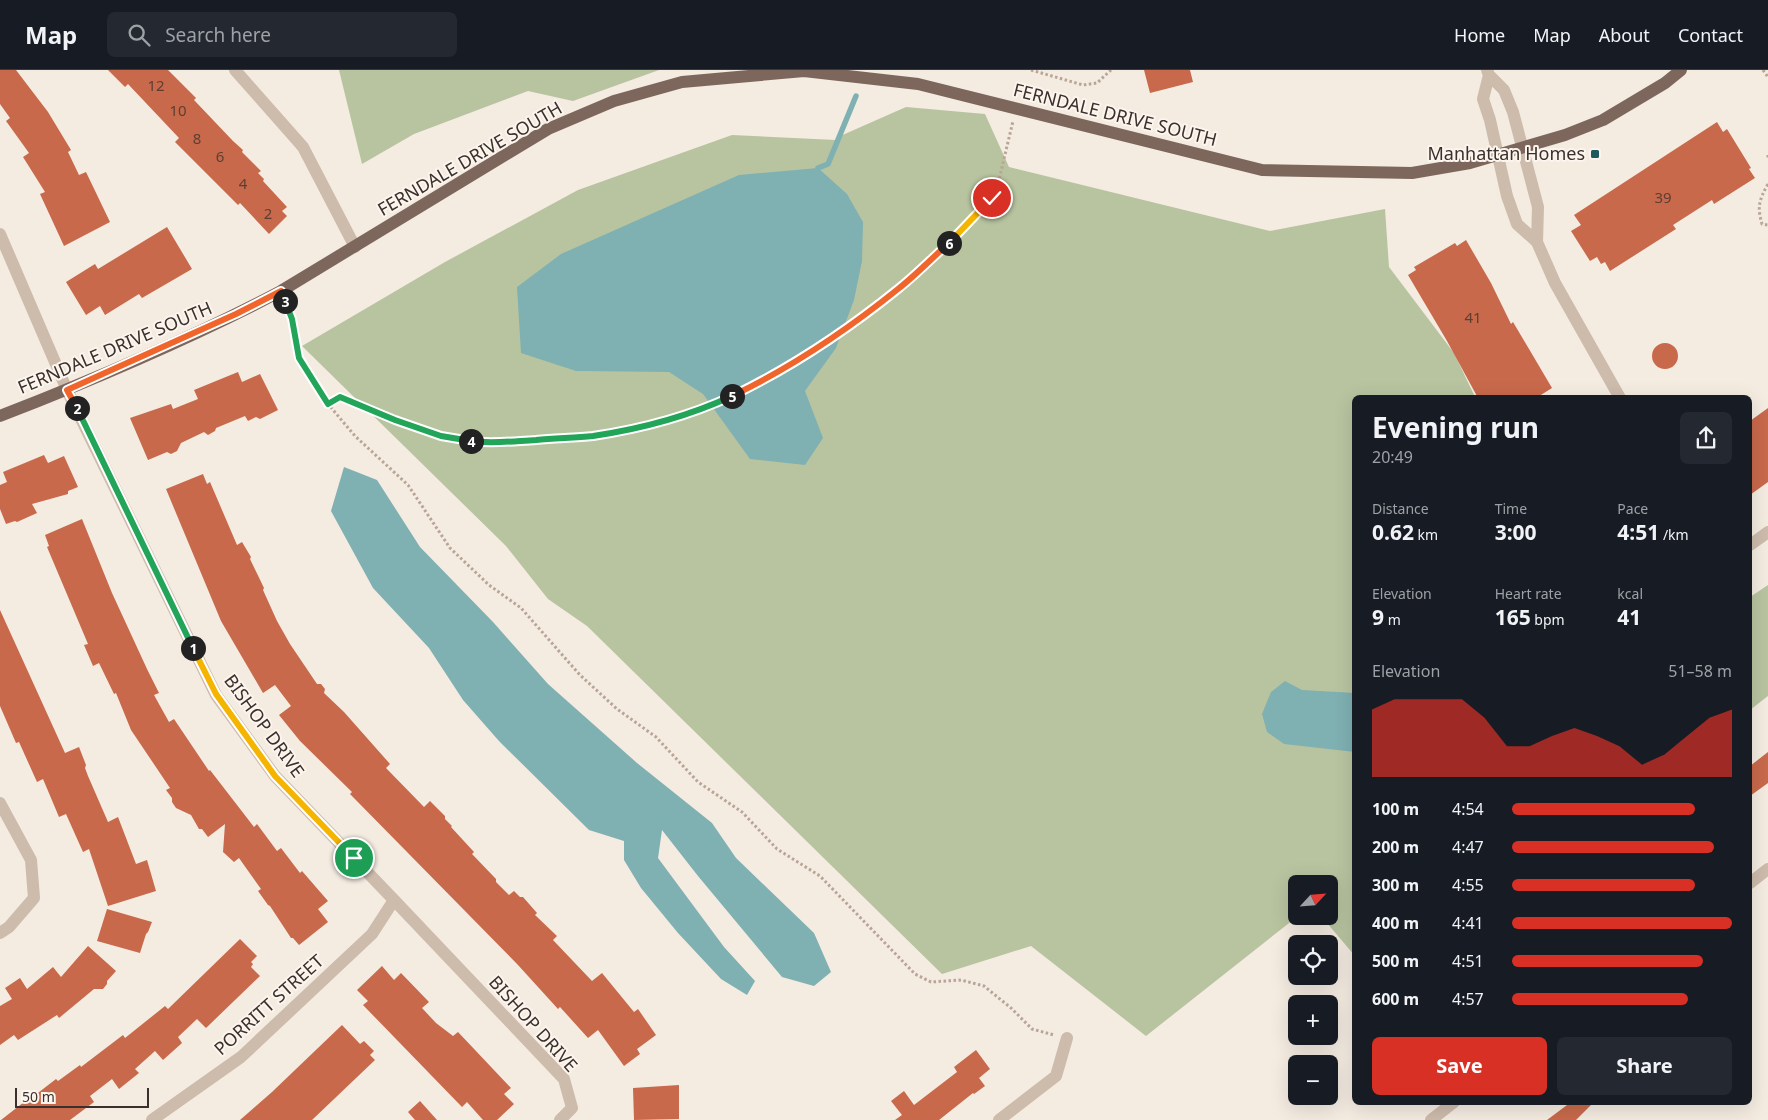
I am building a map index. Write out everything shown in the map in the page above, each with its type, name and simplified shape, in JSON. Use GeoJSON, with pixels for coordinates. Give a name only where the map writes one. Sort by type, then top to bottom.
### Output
{"type":"FeatureCollection","features":[{"type":"Feature","properties":{"kind":"main road","name":"FERNDALE DRIVE SOUTH"},"geometry":{"type":"LineString","coordinates":[[0,416],[67,390],[236,314],[281,291],[548,129],[614,102],[682,82],[804,71],[918,84],[1262,170],[1412,173],[1470,163],[1565,135],[1603,120],[1665,83],[1681,70]]}},
{"type":"Feature","properties":{"kind":"street"},"geometry":{"type":"LineString","coordinates":[[235,70],[303,148],[355,247]]}},
{"type":"Feature","properties":{"kind":"street"},"geometry":{"type":"LineString","coordinates":[[1488,72],[1504,90],[1513,112],[1538,207],[1537,242]]}},
{"type":"Feature","properties":{"kind":"street"},"geometry":{"type":"LineString","coordinates":[[1488,72],[1483,99],[1490,120],[1507,196],[1517,224],[1537,242],[1555,283],[1618,395]]}},
{"type":"Feature","properties":{"kind":"street","name":"BISHOP DRIVE"},"geometry":{"type":"LineString","coordinates":[[0,234],[67,390],[216,694],[275,776],[564,1079],[572,1108],[560,1120]]}},
{"type":"Feature","properties":{"kind":"street"},"geometry":{"type":"LineString","coordinates":[[1752,544],[1768,532]]}},
{"type":"Feature","properties":{"kind":"street"},"geometry":{"type":"LineString","coordinates":[[0,803],[31,860],[34,898],[10,927],[0,933]]}},
{"type":"Feature","properties":{"kind":"street"},"geometry":{"type":"LineString","coordinates":[[1752,881],[1768,869]]}},
{"type":"Feature","properties":{"kind":"street","name":"PORRITT STREET"},"geometry":{"type":"LineString","coordinates":[[152,1120],[241,1057],[372,934],[394,900]]}},
{"type":"Feature","properties":{"kind":"street"},"geometry":{"type":"LineString","coordinates":[[999,1120],[1056,1076],[1067,1038]]}},
{"type":"Feature","properties":{"kind":"street"},"geometry":{"type":"LineString","coordinates":[[1431,1120],[1450,1105]]}},
{"type":"Feature","properties":{"kind":"path"},"geometry":{"type":"LineString","coordinates":[[1031,70],[1083,85],[1097,83],[1111,70]]}},
{"type":"Feature","properties":{"kind":"path"},"geometry":{"type":"LineString","coordinates":[[1763,70],[1768,77]]}},
{"type":"Feature","properties":{"kind":"path"},"geometry":{"type":"LineString","coordinates":[[328,404],[340,397],[395,420],[441,436],[478,442],[592,436],[631,429],[710,406],[775,374],[814,351],[853,324],[900,287],[955,238],[992,198],[998,184],[1015,108]]}},
{"type":"Feature","properties":{"kind":"path"},"geometry":{"type":"LineString","coordinates":[[1768,155],[1768,160]]}},
{"type":"Feature","properties":{"kind":"path"},"geometry":{"type":"LineString","coordinates":[[1768,184],[1762,194],[1758,209],[1762,224],[1768,225]]}},
{"type":"Feature","properties":{"kind":"path"},"geometry":{"type":"LineString","coordinates":[[281,291],[292,319],[299,358],[328,404],[355,436],[408,485],[450,548],[489,585],[521,608],[580,675],[617,709],[656,737],[698,782],[742,812],[777,850],[820,876],[916,974],[931,982],[960,980],[984,986],[1032,1029],[1067,1038]]}},
{"type":"Feature","properties":{"kind":"green space"},"geometry":{"type":"Polygon","coordinates":[[[339,70],[659,70],[573,101],[528,91],[414,134],[362,164],[339,70]]]}},
{"type":"Feature","properties":{"kind":"green space"},"geometry":{"type":"Polygon","coordinates":[[[906,107],[985,114],[1009,167],[1270,231],[1385,209],[1389,267],[1454,353],[1474,395],[1352,395],[1352,952],[1329,925],[1338,925],[1338,875],[1288,875],[1288,924],[1146,1036],[1031,946],[942,974],[587,626],[548,599],[506,546],[302,346],[445,262],[578,190],[732,135],[836,140],[838,137],[906,107]]]}},
{"type":"Feature","properties":{"kind":"green space"},"geometry":{"type":"Polygon","coordinates":[[[1768,585],[1768,696],[1752,708],[1752,596],[1768,585]]]}},
{"type":"Feature","properties":{"kind":"water"},"geometry":{"type":"Polygon","coordinates":[[[818,168],[847,194],[863,222],[862,261],[854,300],[836,348],[805,391],[823,438],[805,465],[750,459],[703,394],[669,372],[576,371],[521,353],[517,287],[561,254],[739,175],[818,168]]]}},
{"type":"Feature","properties":{"kind":"water"},"geometry":{"type":"Polygon","coordinates":[[[344,467],[377,480],[420,547],[493,622],[548,684],[637,763],[712,823],[736,858],[814,933],[831,972],[814,986],[782,977],[662,830],[658,858],[724,947],[755,981],[747,995],[721,979],[678,933],[641,888],[624,860],[624,841],[589,830],[499,741],[463,700],[429,648],[373,588],[331,511],[344,467]]]}},
{"type":"Feature","properties":{"kind":"water"},"geometry":{"type":"Polygon","coordinates":[[[1285,681],[1302,690],[1352,693],[1352,752],[1284,744],[1267,732],[1262,714],[1271,692],[1285,681]]]}},
{"type":"Feature","properties":{"kind":"building"},"geometry":{"type":"Polygon","coordinates":[[[0,70],[16,70],[48,112],[71,150],[68,152],[79,175],[86,172],[110,222],[64,246],[40,194],[45,192],[23,157],[29,153],[6,121],[10,118],[0,104],[0,70]]]}},
{"type":"Feature","properties":{"kind":"building"},"geometry":{"type":"Polygon","coordinates":[[[108,70],[168,70],[196,98],[194,100],[261,171],[258,173],[264,179],[263,181],[287,207],[282,211],[287,216],[269,234],[240,203],[238,205],[175,142],[179,138],[128,84],[125,87],[108,70]]]}},
{"type":"Feature","properties":{"kind":"building"},"geometry":{"type":"Polygon","coordinates":[[[1144,70],[1190,70],[1193,82],[1150,93],[1144,70]]]}},
{"type":"Feature","properties":{"kind":"building"},"geometry":{"type":"Polygon","coordinates":[[[1717,122],[1723,132],[1727,129],[1755,178],[1714,204],[1712,200],[1673,225],[1676,229],[1610,271],[1605,262],[1601,264],[1597,257],[1590,261],[1571,231],[1581,225],[1574,215],[1717,122]]]}},
{"type":"Feature","properties":{"kind":"building"},"geometry":{"type":"Polygon","coordinates":[[[167,227],[192,269],[142,298],[139,294],[105,315],[100,306],[86,315],[66,282],[95,264],[98,269],[167,227]]]}},
{"type":"Feature","properties":{"kind":"building"},"geometry":{"type":"Polygon","coordinates":[[[1466,240],[1491,283],[1511,324],[1513,322],[1552,388],[1541,395],[1476,395],[1408,275],[1416,270],[1414,267],[1455,243],[1457,246],[1466,240]]]}},
{"type":"Feature","properties":{"kind":"building"},"geometry":{"type":"Polygon","coordinates":[[[1665,343],[1674,347],[1678,356],[1674,365],[1665,369],[1656,365],[1652,356],[1656,347],[1665,343]]]}},
{"type":"Feature","properties":{"kind":"building"},"geometry":{"type":"Polygon","coordinates":[[[238,372],[242,382],[260,374],[278,410],[260,419],[256,417],[248,421],[245,416],[216,428],[215,431],[208,435],[204,432],[181,443],[177,451],[171,454],[167,452],[148,460],[130,418],[171,404],[173,409],[198,399],[194,390],[238,372]]]}},
{"type":"Feature","properties":{"kind":"building"},"geometry":{"type":"Polygon","coordinates":[[[1768,408],[1768,482],[1752,494],[1752,420],[1768,408]]]}},
{"type":"Feature","properties":{"kind":"building"},"geometry":{"type":"Polygon","coordinates":[[[44,455],[48,463],[64,456],[78,487],[68,491],[68,494],[32,504],[37,513],[17,522],[6,524],[0,509],[0,485],[7,482],[3,472],[44,455]]]}},
{"type":"Feature","properties":{"kind":"building"},"geometry":{"type":"Polygon","coordinates":[[[203,474],[207,484],[210,482],[237,545],[242,542],[251,557],[250,559],[277,621],[317,684],[321,684],[325,689],[324,693],[344,712],[390,764],[386,768],[424,807],[430,801],[445,816],[451,827],[474,852],[472,854],[496,879],[496,882],[509,895],[514,891],[520,897],[523,897],[537,913],[535,915],[557,936],[553,940],[592,981],[602,973],[634,1012],[638,1009],[656,1035],[637,1049],[640,1054],[624,1066],[598,1030],[588,1038],[560,1007],[558,1009],[518,965],[350,794],[352,792],[300,741],[279,715],[291,706],[275,685],[263,693],[221,621],[166,489],[203,474]]]}},
{"type":"Feature","properties":{"kind":"building"},"geometry":{"type":"Polygon","coordinates":[[[82,519],[112,593],[159,693],[154,695],[169,722],[174,719],[209,771],[254,827],[257,824],[277,851],[281,848],[300,873],[302,871],[328,901],[318,909],[328,922],[299,945],[291,938],[258,891],[261,889],[239,858],[234,862],[223,852],[225,824],[208,837],[202,829],[199,829],[191,815],[176,808],[166,790],[170,788],[131,730],[116,693],[114,694],[99,663],[93,666],[84,645],[88,644],[47,547],[49,546],[45,535],[82,519]]]}},
{"type":"Feature","properties":{"kind":"building"},"geometry":{"type":"Polygon","coordinates":[[[0,610],[65,753],[79,747],[88,776],[108,822],[118,817],[136,864],[147,860],[156,891],[108,906],[89,849],[83,852],[66,814],[59,817],[43,779],[37,782],[19,742],[16,743],[0,706],[0,610]]]}},
{"type":"Feature","properties":{"kind":"building"},"geometry":{"type":"Polygon","coordinates":[[[1768,752],[1768,783],[1752,795],[1752,764],[1768,752]]]}},
{"type":"Feature","properties":{"kind":"building"},"geometry":{"type":"Polygon","coordinates":[[[107,909],[152,922],[140,953],[97,941],[107,909]]]}},
{"type":"Feature","properties":{"kind":"building"},"geometry":{"type":"Polygon","coordinates":[[[240,939],[257,956],[251,962],[253,964],[251,967],[260,976],[206,1028],[197,1019],[178,1037],[182,1043],[163,1060],[155,1051],[135,1069],[139,1073],[119,1089],[112,1079],[90,1096],[94,1102],[70,1120],[1,1120],[56,1079],[58,1081],[80,1065],[81,1067],[123,1035],[125,1038],[165,1006],[168,1009],[240,939]]]}},
{"type":"Feature","properties":{"kind":"building"},"geometry":{"type":"Polygon","coordinates":[[[88,946],[116,971],[103,989],[94,989],[59,1018],[57,1015],[18,1040],[14,1035],[0,1045],[0,1006],[12,999],[5,988],[20,978],[27,989],[53,967],[61,977],[88,946]]]}},
{"type":"Feature","properties":{"kind":"building"},"geometry":{"type":"Polygon","coordinates":[[[382,966],[394,980],[401,973],[429,1002],[422,1008],[436,1023],[453,1036],[458,1032],[511,1088],[504,1094],[514,1104],[497,1120],[483,1120],[467,1102],[462,1107],[363,1005],[368,1001],[357,990],[382,966]]]}},
{"type":"Feature","properties":{"kind":"building"},"geometry":{"type":"Polygon","coordinates":[[[342,1025],[360,1044],[364,1041],[374,1051],[370,1055],[375,1060],[312,1120],[240,1120],[272,1092],[342,1025]]]}},
{"type":"Feature","properties":{"kind":"building"},"geometry":{"type":"Polygon","coordinates":[[[976,1050],[990,1069],[979,1078],[985,1086],[973,1093],[939,1120],[895,1120],[902,1115],[891,1101],[904,1091],[914,1105],[957,1072],[954,1067],[976,1050]]]}},
{"type":"Feature","properties":{"kind":"building"},"geometry":{"type":"Polygon","coordinates":[[[679,1085],[679,1119],[634,1120],[633,1088],[679,1085]]]}},
{"type":"Feature","properties":{"kind":"building"},"geometry":{"type":"Polygon","coordinates":[[[420,1101],[437,1120],[415,1120],[408,1112],[420,1101]]]}},
{"type":"Feature","properties":{"kind":"building"},"geometry":{"type":"Polygon","coordinates":[[[1567,1105],[1591,1105],[1576,1120],[1547,1120],[1567,1105]]]}},
{"type":"Feature","properties":{"kind":"waterway"},"geometry":{"type":"LineString","coordinates":[[818,168],[828,164],[856,96]]}},
{"type":"Feature","properties":{"kind":"place","name":"Manhattan Homes"},"geometry":{"type":"Point","coordinates":[1595,154]}},
{"type":"Feature","properties":{"kind":"route"},"geometry":{"type":"LineString","coordinates":[[354,858],[275,776],[216,694],[67,390],[236,314],[281,291],[292,319],[299,358],[328,404],[340,397],[395,420],[441,436],[478,442],[592,436],[631,429],[710,406],[775,374],[814,351],[853,324],[900,287],[955,238],[992,198]]}}]}
